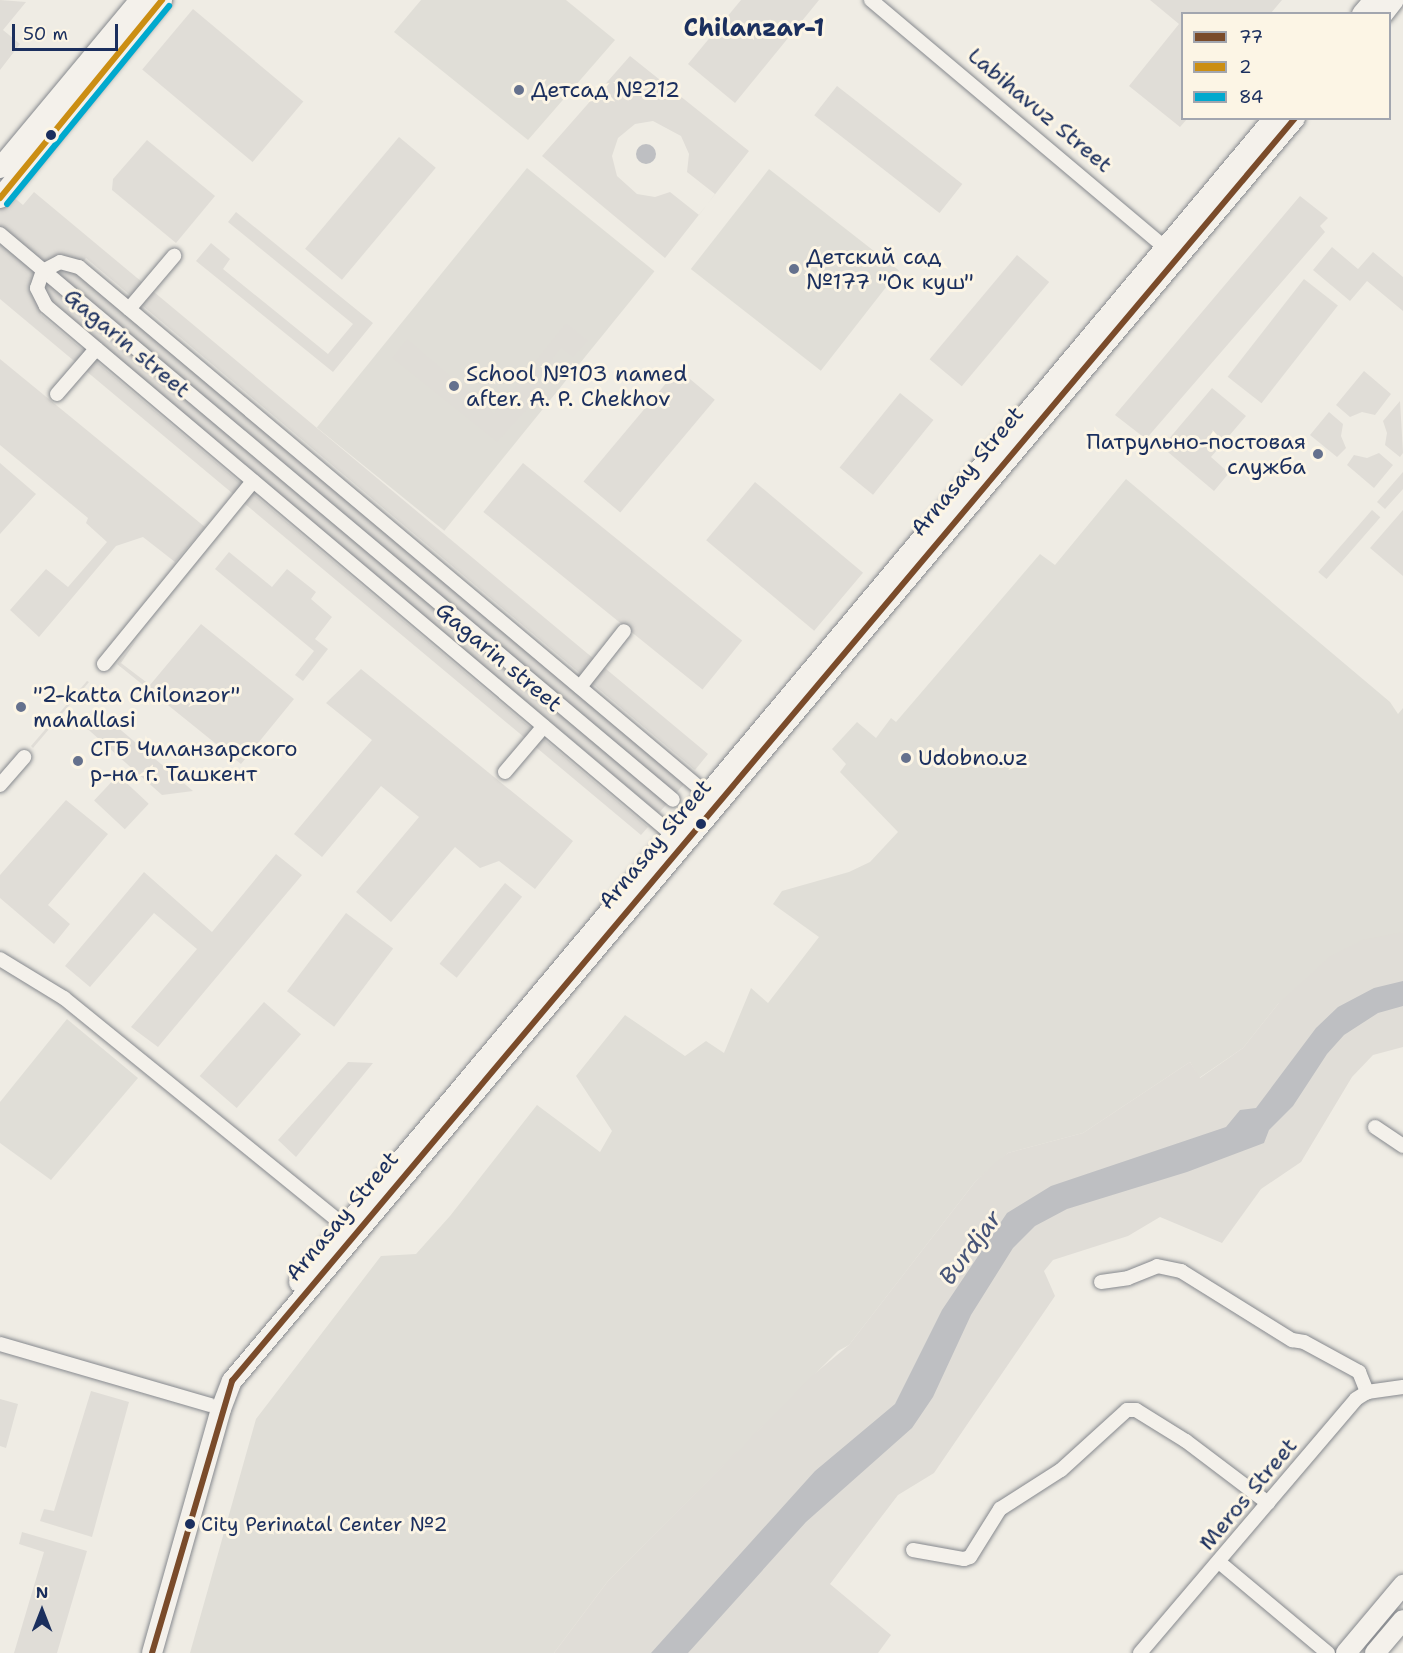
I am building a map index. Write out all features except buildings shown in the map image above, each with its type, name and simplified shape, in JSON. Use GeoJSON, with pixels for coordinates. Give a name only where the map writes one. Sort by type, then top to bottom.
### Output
{"type":"FeatureCollection","features":[{"type":"Feature","properties":{"kind":"main road"},"geometry":{"type":"LineString","coordinates":[[1364,12],[1374,0]]}},
{"type":"Feature","properties":{"kind":"main road"},"geometry":{"type":"LineString","coordinates":[[1385,12],[1394,0]]}},
{"type":"Feature","properties":{"kind":"main road"},"geometry":{"type":"LineString","coordinates":[[0,168],[140,9]]}},
{"type":"Feature","properties":{"kind":"main road"},"geometry":{"type":"LineString","coordinates":[[0,198],[140,9]]}},
{"type":"Feature","properties":{"kind":"main road","name":"Arnasay Street"},"geometry":{"type":"LineString","coordinates":[[1172,253],[1272,120]]}},
{"type":"Feature","properties":{"kind":"main road","name":"Arnasay Street"},"geometry":{"type":"LineString","coordinates":[[152,1653],[222,1375],[351,1232],[1172,253],[1293,120]]}},
{"type":"Feature","properties":{"kind":"main road","name":"Arnasay Street"},"geometry":{"type":"LineString","coordinates":[[140,1653],[215,1407]]}},
{"type":"Feature","properties":{"kind":"main road"},"geometry":{"type":"LineString","coordinates":[[1346,1653],[1403,1585]]}},
{"type":"Feature","properties":{"kind":"main road"},"geometry":{"type":"LineString","coordinates":[[1376,1653],[1403,1620]]}},
{"type":"Feature","properties":{"kind":"street","name":"Labihavuz Street"},"geometry":{"type":"LineString","coordinates":[[871,0],[1172,253]]}},
{"type":"Feature","properties":{"kind":"street"},"geometry":{"type":"LineString","coordinates":[[0,234],[673,800]]}},
{"type":"Feature","properties":{"kind":"street"},"geometry":{"type":"LineString","coordinates":[[129,309],[174,256]]}},
{"type":"Feature","properties":{"kind":"street","name":"Gagarin street"},"geometry":{"type":"LineString","coordinates":[[679,841],[42,302],[37,288],[43,271],[56,262],[74,264],[714,799]]}},
{"type":"Feature","properties":{"kind":"street"},"geometry":{"type":"LineString","coordinates":[[57,394],[96,349]]}},
{"type":"Feature","properties":{"kind":"street"},"geometry":{"type":"LineString","coordinates":[[104,664],[253,481]]}},
{"type":"Feature","properties":{"kind":"street"},"geometry":{"type":"LineString","coordinates":[[580,687],[624,631]]}},
{"type":"Feature","properties":{"kind":"street"},"geometry":{"type":"LineString","coordinates":[[505,772],[544,726]]}},
{"type":"Feature","properties":{"kind":"street"},"geometry":{"type":"LineString","coordinates":[[0,785],[24,757]]}},
{"type":"Feature","properties":{"kind":"street"},"geometry":{"type":"LineString","coordinates":[[1,955],[64,998],[351,1232]]}},
{"type":"Feature","properties":{"kind":"street"},"geometry":{"type":"LineString","coordinates":[[1375,1127],[1403,1146]]}},
{"type":"Feature","properties":{"kind":"street"},"geometry":{"type":"LineString","coordinates":[[1101,1282],[1128,1278],[1157,1266],[1181,1271],[1292,1340],[1304,1342],[1359,1372],[1367,1392],[1403,1387]]}},
{"type":"Feature","properties":{"kind":"street"},"geometry":{"type":"LineString","coordinates":[[0,1344],[215,1407]]}},
{"type":"Feature","properties":{"kind":"street","name":"Meros Street"},"geometry":{"type":"LineString","coordinates":[[1140,1653],[1356,1399],[1367,1392]]}},
{"type":"Feature","properties":{"kind":"street"},"geometry":{"type":"LineString","coordinates":[[913,1550],[963,1559],[970,1557],[1000,1509],[1061,1470],[1127,1410],[1136,1410],[1186,1441],[1268,1503]]}},
{"type":"Feature","properties":{"kind":"street"},"geometry":{"type":"LineString","coordinates":[[1218,1562],[1328,1653]]}},
{"type":"Feature","properties":{"kind":"shaded area"},"geometry":{"type":"Polygon","coordinates":[[[0,0],[26,2],[3,30],[20,44],[0,70],[0,0]]]}},
{"type":"Feature","properties":{"kind":"shaded area","name":"Детсад №212"},"geometry":{"type":"Polygon","coordinates":[[[421,0],[566,0],[615,40],[528,140],[394,32],[421,0]]]}},
{"type":"Feature","properties":{"kind":"shaded area"},"geometry":{"type":"Polygon","coordinates":[[[741,0],[819,0],[735,103],[688,64],[741,0]]]}},
{"type":"Feature","properties":{"kind":"shaded area"},"geometry":{"type":"Polygon","coordinates":[[[1150,0],[1282,0],[1272,12],[1181,12],[1181,120],[1186,120],[1180,127],[1129,86],[1179,24],[1150,0]]]}},
{"type":"Feature","properties":{"kind":"shaded area"},"geometry":{"type":"Polygon","coordinates":[[[193,9],[303,102],[253,162],[142,70],[193,9]]]}},
{"type":"Feature","properties":{"kind":"shaded area"},"geometry":{"type":"Polygon","coordinates":[[[630,56],[749,151],[715,194],[687,172],[689,154],[681,136],[653,121],[635,124],[618,138],[612,156],[617,176],[637,194],[655,197],[670,192],[699,215],[665,258],[542,156],[630,56]]]}},
{"type":"Feature","properties":{"kind":"shaded area"},"geometry":{"type":"Polygon","coordinates":[[[837,86],[962,184],[940,213],[814,115],[837,86]]]}},
{"type":"Feature","properties":{"kind":"shaded area"},"geometry":{"type":"Polygon","coordinates":[[[399,137],[436,168],[342,280],[305,249],[399,137]]]}},
{"type":"Feature","properties":{"kind":"shaded area"},"geometry":{"type":"Polygon","coordinates":[[[147,140],[215,196],[176,243],[112,190],[113,179],[147,140]]]}},
{"type":"Feature","properties":{"kind":"shaded area"},"geometry":{"type":"Polygon","coordinates":[[[646,144],[653,147],[656,154],[653,161],[646,164],[639,161],[636,154],[639,147],[646,144]]]}},
{"type":"Feature","properties":{"kind":"shaded area","name":"School №103 named after. A. P. Chekhov"},"geometry":{"type":"Polygon","coordinates":[[[527,168],[654,271],[444,531],[317,428],[527,168]]]}},
{"type":"Feature","properties":{"kind":"shaded area","name":"Детский сад №177 \"Ок куш\""},"geometry":{"type":"Polygon","coordinates":[[[769,169],[899,271],[821,371],[691,269],[769,169]]]}},
{"type":"Feature","properties":{"kind":"shaded area"},"geometry":{"type":"Polygon","coordinates":[[[0,186],[23,205],[34,192],[708,754],[695,770],[86,258],[75,272],[684,784],[659,813],[50,302],[40,314],[648,827],[641,835],[0,299],[0,186]]]}},
{"type":"Feature","properties":{"kind":"shaded area"},"geometry":{"type":"Polygon","coordinates":[[[1300,196],[1328,218],[1320,226],[1325,232],[1146,439],[1115,415],[1300,196]]]}},
{"type":"Feature","properties":{"kind":"shaded area"},"geometry":{"type":"Polygon","coordinates":[[[236,212],[373,323],[333,372],[196,261],[211,243],[230,259],[223,269],[328,354],[353,324],[228,222],[236,212]]]}},
{"type":"Feature","properties":{"kind":"shaded area"},"geometry":{"type":"Polygon","coordinates":[[[1332,247],[1358,269],[1373,252],[1403,277],[1403,311],[1367,281],[1350,301],[1313,270],[1332,247]]]}},
{"type":"Feature","properties":{"kind":"shaded area"},"geometry":{"type":"Polygon","coordinates":[[[1017,255],[1049,282],[962,386],[930,359],[1017,255]]]}},
{"type":"Feature","properties":{"kind":"shaded area"},"geometry":{"type":"Polygon","coordinates":[[[1304,279],[1338,305],[1262,403],[1228,377],[1304,279]]]}},
{"type":"Feature","properties":{"kind":"shaded area"},"geometry":{"type":"Polygon","coordinates":[[[566,323],[588,341],[573,357],[561,348],[535,381],[545,390],[497,442],[392,358],[407,339],[494,413],[566,323]]]}},
{"type":"Feature","properties":{"kind":"shaded area"},"geometry":{"type":"Polygon","coordinates":[[[0,359],[205,527],[175,562],[143,537],[116,546],[39,637],[10,610],[46,569],[68,587],[107,542],[86,523],[88,518],[0,445],[0,359]]]}},
{"type":"Feature","properties":{"kind":"shaded area"},"geometry":{"type":"Polygon","coordinates":[[[678,369],[715,400],[620,512],[584,482],[678,369]]]}},
{"type":"Feature","properties":{"kind":"shaded area"},"geometry":{"type":"Polygon","coordinates":[[[1364,371],[1391,394],[1375,415],[1362,412],[1350,417],[1336,405],[1364,371]]]}},
{"type":"Feature","properties":{"kind":"shaded area"},"geometry":{"type":"Polygon","coordinates":[[[1212,388],[1246,416],[1211,457],[1229,473],[1214,491],[1162,447],[1212,388]]]}},
{"type":"Feature","properties":{"kind":"shaded area"},"geometry":{"type":"Polygon","coordinates":[[[900,393],[933,420],[873,495],[840,468],[900,393]]]}},
{"type":"Feature","properties":{"kind":"shaded area"},"geometry":{"type":"Polygon","coordinates":[[[1400,401],[1403,453],[1400,457],[1385,445],[1387,433],[1383,421],[1400,401]]]}},
{"type":"Feature","properties":{"kind":"shaded area"},"geometry":{"type":"Polygon","coordinates":[[[1329,412],[1343,424],[1341,436],[1346,448],[1337,457],[1310,435],[1329,412]]]}},
{"type":"Feature","properties":{"kind":"shaded area"},"geometry":{"type":"Polygon","coordinates":[[[1379,453],[1393,465],[1374,488],[1347,465],[1354,455],[1367,458],[1379,453]]]}},
{"type":"Feature","properties":{"kind":"shaded area"},"geometry":{"type":"Polygon","coordinates":[[[0,463],[36,494],[0,534],[0,463]]]}},
{"type":"Feature","properties":{"kind":"shaded area"},"geometry":{"type":"Polygon","coordinates":[[[523,463],[742,640],[703,689],[483,512],[523,463]]]}},
{"type":"Feature","properties":{"kind":"shaded area"},"geometry":{"type":"Polygon","coordinates":[[[1403,472],[1403,489],[1385,509],[1377,502],[1403,472]]]}},
{"type":"Feature","properties":{"kind":"shaded area"},"geometry":{"type":"Polygon","coordinates":[[[1126,479],[1390,702],[1398,714],[1403,708],[1403,932],[1278,1004],[1243,1048],[1199,1078],[1190,1062],[1083,1133],[1008,1153],[975,1182],[849,1345],[838,1351],[608,1581],[554,1653],[190,1653],[256,1419],[381,1256],[416,1254],[450,1216],[537,1105],[600,1152],[612,1131],[576,1076],[625,1015],[685,1056],[706,1041],[724,1053],[751,988],[768,1003],[819,937],[773,904],[782,891],[849,872],[870,862],[898,832],[840,772],[846,764],[832,749],[857,722],[876,738],[891,718],[896,722],[1040,554],[1055,565],[1126,479]]]}},
{"type":"Feature","properties":{"kind":"shaded area"},"geometry":{"type":"Polygon","coordinates":[[[755,482],[863,573],[814,631],[706,540],[755,482]]]}},
{"type":"Feature","properties":{"kind":"shaded area"},"geometry":{"type":"Polygon","coordinates":[[[1372,510],[1380,517],[1327,579],[1318,572],[1372,510]]]}},
{"type":"Feature","properties":{"kind":"shaded area"},"geometry":{"type":"Polygon","coordinates":[[[1403,510],[1403,576],[1370,548],[1403,510]]]}},
{"type":"Feature","properties":{"kind":"shaded area"},"geometry":{"type":"Polygon","coordinates":[[[229,552],[272,587],[287,569],[316,592],[311,599],[332,617],[315,639],[328,649],[303,681],[295,675],[314,651],[215,569],[229,552]]]}},
{"type":"Feature","properties":{"kind":"shaded area"},"geometry":{"type":"Polygon","coordinates":[[[201,624],[294,699],[241,764],[117,664],[137,639],[121,663],[150,685],[201,624]]]}},
{"type":"Feature","properties":{"kind":"shaded area"},"geometry":{"type":"Polygon","coordinates":[[[361,669],[573,841],[535,889],[499,861],[480,868],[455,847],[391,922],[356,892],[419,817],[381,786],[322,857],[294,834],[372,740],[326,703],[361,669]]]}},
{"type":"Feature","properties":{"kind":"shaded area"},"geometry":{"type":"Polygon","coordinates":[[[87,681],[89,682],[33,748],[31,746],[87,681]]]}},
{"type":"Feature","properties":{"kind":"shaded area"},"geometry":{"type":"Polygon","coordinates":[[[96,709],[193,791],[162,795],[82,724],[96,709]]]}},
{"type":"Feature","properties":{"kind":"shaded area"},"geometry":{"type":"Polygon","coordinates":[[[118,775],[149,804],[125,829],[94,801],[118,775]]]}},
{"type":"Feature","properties":{"kind":"shaded area"},"geometry":{"type":"Polygon","coordinates":[[[66,800],[108,834],[48,905],[70,924],[54,944],[0,898],[0,875],[66,800]]]}},
{"type":"Feature","properties":{"kind":"shaded area"},"geometry":{"type":"Polygon","coordinates":[[[276,854],[302,875],[158,1047],[131,1027],[197,949],[154,913],[90,987],[65,966],[144,872],[212,932],[276,854]]]}},
{"type":"Feature","properties":{"kind":"shaded area"},"geometry":{"type":"Polygon","coordinates":[[[505,883],[522,897],[457,978],[440,964],[505,883]]]}},
{"type":"Feature","properties":{"kind":"shaded area"},"geometry":{"type":"Polygon","coordinates":[[[346,913],[393,949],[334,1027],[287,991],[346,913]]]}},
{"type":"Feature","properties":{"kind":"shaded area"},"geometry":{"type":"Polygon","coordinates":[[[1403,932],[1403,1047],[1373,1055],[1352,1077],[1301,1162],[1261,1189],[1222,1243],[1160,1217],[1128,1236],[1053,1260],[1044,1271],[1055,1296],[934,1473],[898,1495],[830,1584],[891,1635],[878,1653],[554,1653],[608,1581],[812,1376],[849,1345],[975,1182],[997,1161],[1008,1153],[1083,1133],[1190,1062],[1200,1078],[1243,1048],[1278,1004],[1329,957],[1362,940],[1403,932]]]}},
{"type":"Feature","properties":{"kind":"shaded area","name":"Burdjar"},"geometry":{"type":"Polygon","coordinates":[[[1403,981],[1403,1006],[1378,1013],[1344,1035],[1327,1054],[1293,1106],[1269,1130],[1264,1143],[1187,1172],[1067,1209],[1035,1226],[1013,1248],[971,1315],[933,1397],[912,1428],[806,1522],[688,1653],[651,1653],[815,1471],[895,1404],[942,1310],[1007,1213],[1051,1186],[1226,1127],[1240,1110],[1256,1108],[1316,1028],[1338,1007],[1374,988],[1403,981]]]}},
{"type":"Feature","properties":{"kind":"shaded area"},"geometry":{"type":"Polygon","coordinates":[[[264,1002],[301,1034],[237,1108],[200,1076],[264,1002]]]}},
{"type":"Feature","properties":{"kind":"shaded area"},"geometry":{"type":"Polygon","coordinates":[[[67,1019],[138,1078],[51,1180],[0,1143],[0,1102],[67,1019]]]}},
{"type":"Feature","properties":{"kind":"shaded area"},"geometry":{"type":"Polygon","coordinates":[[[348,1062],[373,1063],[296,1157],[278,1140],[348,1062]]]}},
{"type":"Feature","properties":{"kind":"shaded area"},"geometry":{"type":"Polygon","coordinates":[[[91,1391],[129,1402],[92,1537],[40,1521],[44,1509],[54,1511],[91,1391]]]}},
{"type":"Feature","properties":{"kind":"shaded area"},"geometry":{"type":"Polygon","coordinates":[[[0,1399],[18,1404],[6,1448],[0,1446],[0,1399]]]}},
{"type":"Feature","properties":{"kind":"shaded area"},"geometry":{"type":"Polygon","coordinates":[[[22,1532],[87,1551],[57,1653],[14,1653],[44,1552],[19,1544],[22,1532]]]}},
{"type":"Feature","properties":{"kind":"transit line","name":"2"},"geometry":{"type":"LineString","coordinates":[[0,198],[162,0]]}},
{"type":"Feature","properties":{"kind":"transit line","name":"84"},"geometry":{"type":"LineString","coordinates":[[7,204],[169,6]]}},
{"type":"Feature","properties":{"kind":"transit line","name":"77"},"geometry":{"type":"LineString","coordinates":[[152,1653],[232,1381],[1293,120]]}},
{"type":"Feature","properties":{"kind":"place","name":"Детсад №212"},"geometry":{"type":"Point","coordinates":[519,90]}},
{"type":"Feature","properties":{"kind":"place","name":"Детский сад №177 \"Ок куш\""},"geometry":{"type":"Point","coordinates":[794,269]}},
{"type":"Feature","properties":{"kind":"place","name":"School №103 named after. A. P. Chekhov"},"geometry":{"type":"Point","coordinates":[454,386]}},
{"type":"Feature","properties":{"kind":"place","name":"Патрульно-постовая служба"},"geometry":{"type":"Point","coordinates":[1318,454]}},
{"type":"Feature","properties":{"kind":"place","name":"\"2-katta Chilonzor\" mahallasi"},"geometry":{"type":"Point","coordinates":[21,707]}},
{"type":"Feature","properties":{"kind":"place","name":"Udobno.uz"},"geometry":{"type":"Point","coordinates":[906,758]}},
{"type":"Feature","properties":{"kind":"place","name":"СГБ Чиланзарского р-на г. Ташкент"},"geometry":{"type":"Point","coordinates":[78,761]}},
{"type":"Feature","properties":{"kind":"place","name":"City Perinatal Center №2"},"geometry":{"type":"Point","coordinates":[190,1524]}},
{"type":"Feature","properties":{"kind":"district","name":"Chilanzar-1"},"geometry":{"type":"Point","coordinates":[754,29]}}]}
